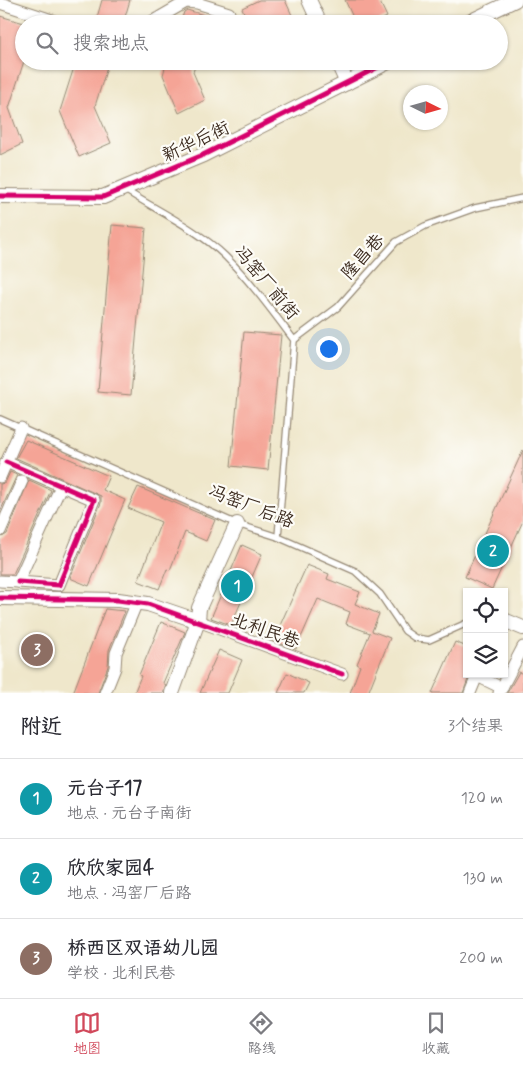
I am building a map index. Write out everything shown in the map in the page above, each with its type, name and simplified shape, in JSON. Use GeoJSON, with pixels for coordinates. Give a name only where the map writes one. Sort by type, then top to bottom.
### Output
{"type":"FeatureCollection","features":[{"type":"Feature","properties":{"kind":"street"},"geometry":{"type":"LineString","coordinates":[[164,15],[186,2],[197,3],[227,12],[230,0]]}},
{"type":"Feature","properties":{"kind":"street"},"geometry":{"type":"LineString","coordinates":[[310,0],[316,15]]}},
{"type":"Feature","properties":{"kind":"street"},"geometry":{"type":"LineString","coordinates":[[484,15],[515,0]]}},
{"type":"Feature","properties":{"kind":"street"},"geometry":{"type":"LineString","coordinates":[[0,3],[37,15]]}},
{"type":"Feature","properties":{"kind":"street"},"geometry":{"type":"LineString","coordinates":[[341,70],[347,83]]}},
{"type":"Feature","properties":{"kind":"street","name":"新华后街"},"geometry":{"type":"LineString","coordinates":[[0,196],[103,197],[203,155],[372,70]]}},
{"type":"Feature","properties":{"kind":"street"},"geometry":{"type":"LineString","coordinates":[[0,477],[21,428]]}},
{"type":"Feature","properties":{"kind":"street"},"geometry":{"type":"LineString","coordinates":[[0,581],[59,585],[94,500],[6,462]]}},
{"type":"Feature","properties":{"kind":"street"},"geometry":{"type":"LineString","coordinates":[[0,531],[22,481]]}},
{"type":"Feature","properties":{"kind":"street"},"geometry":{"type":"LineString","coordinates":[[18,582],[61,486]]}},
{"type":"Feature","properties":{"kind":"street"},"geometry":{"type":"LineString","coordinates":[[172,693],[198,621],[199,608],[237,524]]}},
{"type":"Feature","properties":{"kind":"street","name":"北利民巷"},"geometry":{"type":"LineString","coordinates":[[0,598],[118,600],[148,604],[342,674]]}},
{"type":"Feature","properties":{"kind":"street"},"geometry":{"type":"LineString","coordinates":[[105,693],[115,668],[116,653],[137,602]]}},
{"type":"Feature","properties":{"kind":"street"},"geometry":{"type":"LineString","coordinates":[[508,622],[523,628]]}},
{"type":"Feature","properties":{"kind":"street"},"geometry":{"type":"LineString","coordinates":[[470,693],[477,676],[501,691],[523,647]]}},
{"type":"Feature","properties":{"kind":"lane","name":"冯窑厂前街"},"geometry":{"type":"LineString","coordinates":[[124,188],[184,226],[224,255],[260,296],[294,340],[278,536]]}},
{"type":"Feature","properties":{"kind":"lane","name":"隆昌巷"},"geometry":{"type":"LineString","coordinates":[[294,340],[338,307],[396,242],[425,226],[475,208],[523,198]]}},
{"type":"Feature","properties":{"kind":"lane","name":"冯窑厂后路"},"geometry":{"type":"LineString","coordinates":[[0,419],[237,524],[278,536],[354,571],[380,594],[405,630],[415,638],[429,640],[463,625]]}},
{"type":"Feature","properties":{"kind":"building"},"geometry":{"type":"Polygon","coordinates":[[[102,0],[130,0],[126,15],[98,15],[102,0]]]}},
{"type":"Feature","properties":{"kind":"building"},"geometry":{"type":"Polygon","coordinates":[[[259,0],[285,0],[292,15],[245,15],[242,8],[259,0]]]}},
{"type":"Feature","properties":{"kind":"building"},"geometry":{"type":"Polygon","coordinates":[[[345,0],[379,0],[386,15],[352,15],[345,0]]]}},
{"type":"Feature","properties":{"kind":"building"},"geometry":{"type":"Polygon","coordinates":[[[187,10],[204,15],[183,15],[187,10]]]}},
{"type":"Feature","properties":{"kind":"building"},"geometry":{"type":"Polygon","coordinates":[[[0,16],[15,20],[15,70],[21,70],[9,108],[22,144],[0,155],[0,16]]]}},
{"type":"Feature","properties":{"kind":"building"},"geometry":{"type":"Polygon","coordinates":[[[73,70],[106,70],[95,106],[111,143],[79,157],[60,111],[73,70]]]}},
{"type":"Feature","properties":{"kind":"building"},"geometry":{"type":"Polygon","coordinates":[[[164,70],[194,70],[205,100],[179,113],[163,75],[164,70]]]}},
{"type":"Feature","properties":{"kind":"building"},"geometry":{"type":"Polygon","coordinates":[[[112,225],[146,228],[131,395],[98,392],[112,225]]]}},
{"type":"Feature","properties":{"kind":"building"},"geometry":{"type":"Polygon","coordinates":[[[244,332],[281,335],[268,470],[231,466],[244,332]]]}},
{"type":"Feature","properties":{"kind":"building"},"geometry":{"type":"Polygon","coordinates":[[[26,440],[109,476],[103,490],[125,500],[89,586],[70,578],[101,503],[101,496],[16,458],[26,440]]]}},
{"type":"Feature","properties":{"kind":"building"},"geometry":{"type":"Polygon","coordinates":[[[523,450],[523,521],[492,588],[465,577],[523,450]]]}},
{"type":"Feature","properties":{"kind":"building"},"geometry":{"type":"Polygon","coordinates":[[[10,472],[17,475],[0,512],[0,484],[5,483],[10,472]]]}},
{"type":"Feature","properties":{"kind":"building"},"geometry":{"type":"Polygon","coordinates":[[[29,480],[51,490],[13,574],[0,574],[0,538],[7,534],[29,480]]]}},
{"type":"Feature","properties":{"kind":"building"},"geometry":{"type":"Polygon","coordinates":[[[138,487],[215,520],[206,541],[185,532],[170,570],[167,569],[159,589],[138,581],[161,522],[128,508],[138,487]]]}},
{"type":"Feature","properties":{"kind":"building"},"geometry":{"type":"Polygon","coordinates":[[[242,545],[262,554],[231,625],[211,618],[242,545]]]}},
{"type":"Feature","properties":{"kind":"building"},"geometry":{"type":"Polygon","coordinates":[[[307,565],[329,574],[327,579],[360,592],[355,604],[379,614],[372,631],[390,638],[368,693],[350,693],[360,666],[357,664],[370,633],[346,624],[350,612],[318,599],[296,649],[273,641],[307,565]]]}},
{"type":"Feature","properties":{"kind":"building"},"geometry":{"type":"Polygon","coordinates":[[[105,609],[125,611],[109,650],[108,666],[98,693],[73,693],[105,609]]]}},
{"type":"Feature","properties":{"kind":"building"},"geometry":{"type":"Polygon","coordinates":[[[161,622],[185,632],[163,683],[166,685],[163,693],[134,693],[141,676],[139,675],[161,622]]]}},
{"type":"Feature","properties":{"kind":"building"},"geometry":{"type":"Polygon","coordinates":[[[455,642],[463,645],[463,678],[469,678],[463,693],[432,693],[455,642]]]}},
{"type":"Feature","properties":{"kind":"building"},"geometry":{"type":"Polygon","coordinates":[[[219,650],[242,660],[228,693],[200,693],[219,650]]]}},
{"type":"Feature","properties":{"kind":"building"},"geometry":{"type":"Polygon","coordinates":[[[519,672],[523,674],[523,693],[507,693],[519,672]]]}},
{"type":"Feature","properties":{"kind":"building"},"geometry":{"type":"Polygon","coordinates":[[[287,673],[309,683],[304,693],[278,693],[287,673]]]}},
{"type":"Feature","properties":{"kind":"cycle path"},"geometry":{"type":"LineString","coordinates":[[0,196],[103,197],[203,155],[372,70]]}},
{"type":"Feature","properties":{"kind":"cycle path"},"geometry":{"type":"LineString","coordinates":[[6,462],[94,500],[59,585],[18,582]]}},
{"type":"Feature","properties":{"kind":"cycle path"},"geometry":{"type":"LineString","coordinates":[[0,598],[118,600],[148,604],[342,674]]}},
{"type":"Feature","properties":{"kind":"place","name":"欣欣家园4"},"geometry":{"type":"Point","coordinates":[493,551]}},
{"type":"Feature","properties":{"kind":"place","name":"元台子17"},"geometry":{"type":"Point","coordinates":[237,586]}},
{"type":"Feature","properties":{"kind":"place","name":"桥西区双语幼儿园"},"geometry":{"type":"Point","coordinates":[37,650]}}]}
